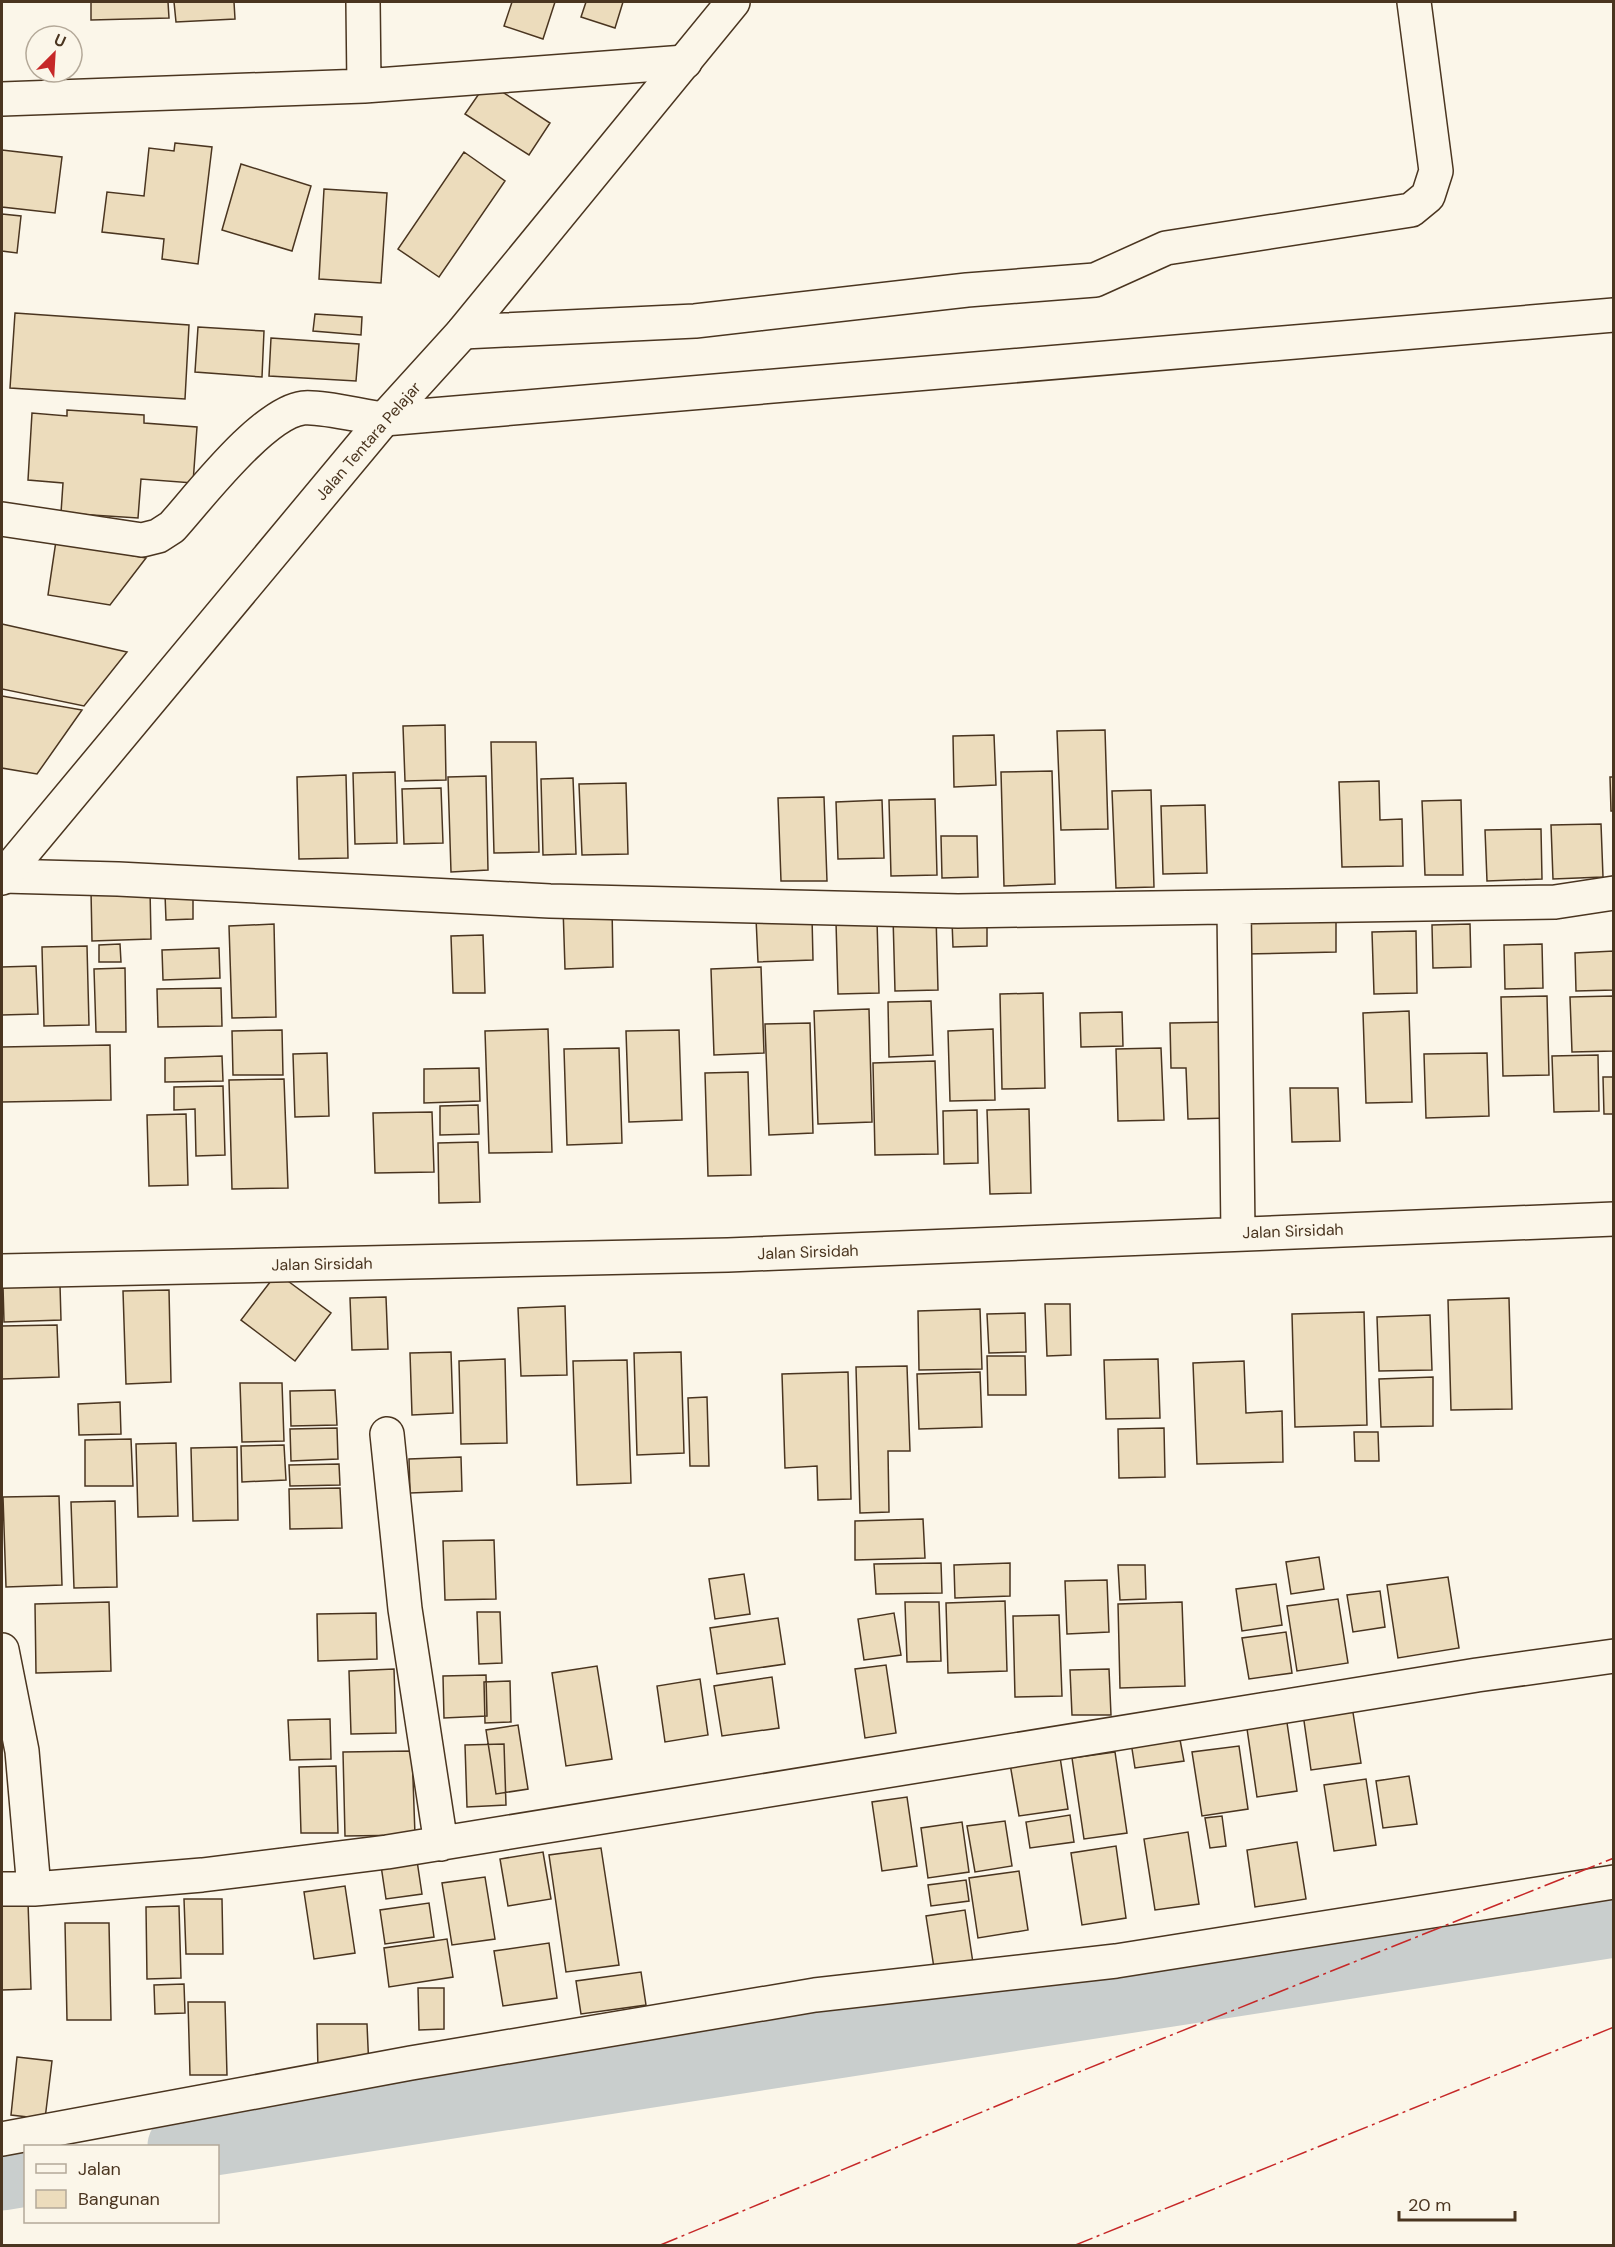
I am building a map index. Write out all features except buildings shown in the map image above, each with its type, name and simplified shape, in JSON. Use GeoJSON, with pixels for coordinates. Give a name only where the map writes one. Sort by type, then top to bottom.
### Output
{"type":"FeatureCollection","features":[{"type":"Feature","properties":{"kind":"main road"},"geometry":{"type":"LineString","coordinates":[[363,2],[364,86]]}},
{"type":"Feature","properties":{"kind":"main road","name":"Jalan Tentara Pelajar"},"geometry":{"type":"LineString","coordinates":[[2,877],[384,419],[463,332],[733,2]]}},
{"type":"Feature","properties":{"kind":"main road"},"geometry":{"type":"LineString","coordinates":[[463,332],[694,321],[967,290],[1095,280],[1166,248],[1411,210],[1428,195],[1436,171],[1414,2]]}},
{"type":"Feature","properties":{"kind":"main road"},"geometry":{"type":"LineString","coordinates":[[2,99],[364,86],[685,62]]}},
{"type":"Feature","properties":{"kind":"main road"},"geometry":{"type":"LineString","coordinates":[[2,519],[142,540],[158,536],[172,527],[262,428],[281,416],[303,408],[384,419],[1614,315]]}},
{"type":"Feature","properties":{"kind":"main road"},"geometry":{"type":"LineString","coordinates":[[2,877],[118,879],[573,902],[958,911],[1555,902],[1614,893]]}},
{"type":"Feature","properties":{"kind":"main road"},"geometry":{"type":"LineString","coordinates":[[1234,907],[1238,1234]]}},
{"type":"Feature","properties":{"kind":"main road","name":"Jalan Sirsidah"},"geometry":{"type":"LineString","coordinates":[[2,1272],[728,1255],[1614,1219]]}},
{"type":"Feature","properties":{"kind":"main road"},"geometry":{"type":"LineString","coordinates":[[387,1434],[405,1609],[441,1844]]}},
{"type":"Feature","properties":{"kind":"main road"},"geometry":{"type":"LineString","coordinates":[[2,1650],[22,1751],[34,1889]]}},
{"type":"Feature","properties":{"kind":"main road"},"geometry":{"type":"LineString","coordinates":[[2,1889],[34,1889],[202,1875],[441,1844],[1453,1678],[1614,1656]]}},
{"type":"Feature","properties":{"kind":"main road"},"geometry":{"type":"LineString","coordinates":[[2,2139],[411,2063],[815,1995],[1116,1961],[1614,1882]]}},
{"type":"Feature","properties":{"kind":"waterway"},"geometry":{"type":"LineString","coordinates":[[188,2145],[1614,1923]]}},
{"type":"Feature","properties":{"kind":"waterway"},"geometry":{"type":"LineString","coordinates":[[2,2176],[24,2172]]}},
{"type":"Feature","properties":{"kind":"power"},"geometry":{"type":"LineString","coordinates":[[658,2246],[1069,2076],[1614,1858]]}},
{"type":"Feature","properties":{"kind":"power"},"geometry":{"type":"LineString","coordinates":[[1073,2246],[1614,2027]]}}]}
